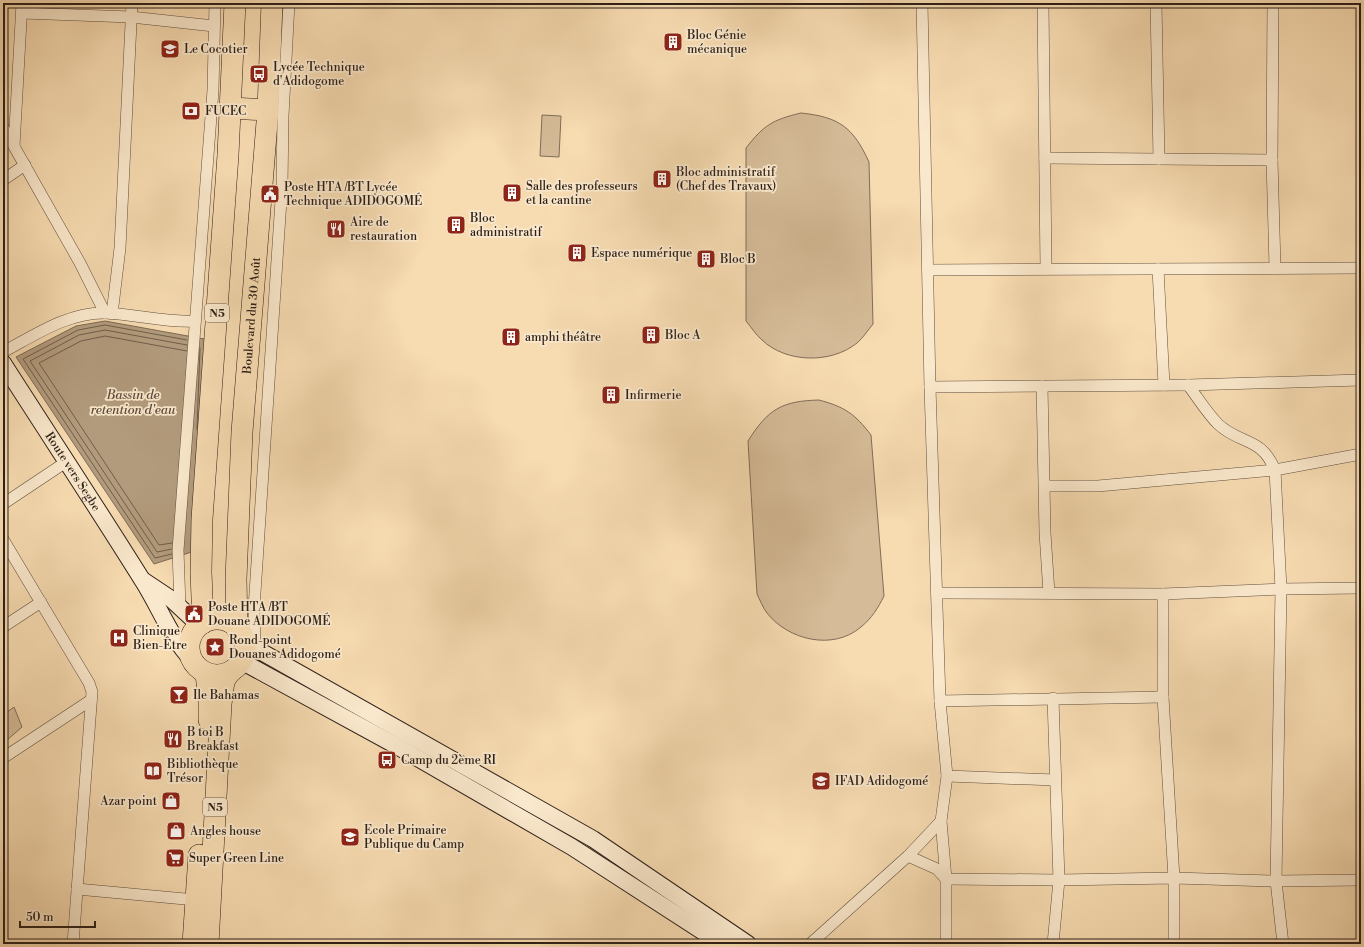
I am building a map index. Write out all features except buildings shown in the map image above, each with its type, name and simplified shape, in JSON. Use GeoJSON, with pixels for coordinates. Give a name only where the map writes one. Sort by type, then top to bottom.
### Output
{"type":"FeatureCollection","features":[{"type":"Feature","properties":{"kind":"highway","name":"N5"},"geometry":{"type":"LineString","coordinates":[[193,944],[209,722],[209,702],[199,667],[189,644],[191,636],[201,624],[202,519],[228,163],[235,3]]}},
{"type":"Feature","properties":{"kind":"highway","name":"Boulevard du 30 Août"},"geometry":{"type":"LineString","coordinates":[[208,944],[221,704],[224,681],[242,650],[236,579],[242,432],[268,110],[272,3]]}},
{"type":"Feature","properties":{"kind":"highway"},"geometry":{"type":"LineString","coordinates":[[230,108],[268,110]]}},
{"type":"Feature","properties":{"kind":"highway"},"geometry":{"type":"LineString","coordinates":[[199,667],[218,675],[242,650],[233,624],[221,620],[209,620],[201,624]]}},
{"type":"Feature","properties":{"kind":"main road","name":"Route vers Segbe"},"geometry":{"type":"LineString","coordinates":[[3,363],[143,580],[166,625],[182,650],[199,667]]}},
{"type":"Feature","properties":{"kind":"main road","name":"Route vers Segbe"},"geometry":{"type":"LineString","coordinates":[[143,580],[201,624]]}},
{"type":"Feature","properties":{"kind":"main road"},"geometry":{"type":"LineString","coordinates":[[242,650],[559,839],[722,944]]}},
{"type":"Feature","properties":{"kind":"main road"},"geometry":{"type":"LineString","coordinates":[[242,650],[594,839],[748,944]]}},
{"type":"Feature","properties":{"kind":"street"},"geometry":{"type":"LineString","coordinates":[[109,314],[120,248],[132,3]]}},
{"type":"Feature","properties":{"kind":"street"},"geometry":{"type":"LineString","coordinates":[[180,607],[178,550],[213,90],[215,3]]}},
{"type":"Feature","properties":{"kind":"street"},"geometry":{"type":"LineString","coordinates":[[242,650],[254,608],[282,185],[283,116],[289,3]]}},
{"type":"Feature","properties":{"kind":"street"},"geometry":{"type":"LineString","coordinates":[[922,3],[930,387],[940,701],[947,776],[941,821],[946,879],[946,944]]}},
{"type":"Feature","properties":{"kind":"street"},"geometry":{"type":"LineString","coordinates":[[1043,3],[1046,269]]}},
{"type":"Feature","properties":{"kind":"street"},"geometry":{"type":"LineString","coordinates":[[1156,3],[1159,159]]}},
{"type":"Feature","properties":{"kind":"street"},"geometry":{"type":"LineString","coordinates":[[1273,3],[1272,160],[1275,267]]}},
{"type":"Feature","properties":{"kind":"street"},"geometry":{"type":"LineString","coordinates":[[14,147],[22,8],[131,17],[214,26]]}},
{"type":"Feature","properties":{"kind":"street"},"geometry":{"type":"LineString","coordinates":[[3,127],[109,314]]}},
{"type":"Feature","properties":{"kind":"street"},"geometry":{"type":"LineString","coordinates":[[1045,158],[1272,160]]}},
{"type":"Feature","properties":{"kind":"street"},"geometry":{"type":"LineString","coordinates":[[3,180],[25,164]]}},
{"type":"Feature","properties":{"kind":"street"},"geometry":{"type":"LineString","coordinates":[[928,270],[1275,267],[1361,268]]}},
{"type":"Feature","properties":{"kind":"street"},"geometry":{"type":"LineString","coordinates":[[1158,268],[1164,385]]}},
{"type":"Feature","properties":{"kind":"street"},"geometry":{"type":"LineString","coordinates":[[3,352],[57,323],[81,316],[109,314],[195,321]]}},
{"type":"Feature","properties":{"kind":"street"},"geometry":{"type":"LineString","coordinates":[[930,387],[1164,385],[1361,380]]}},
{"type":"Feature","properties":{"kind":"street"},"geometry":{"type":"LineString","coordinates":[[1188,384],[1219,425],[1264,450],[1270,458],[1275,470],[1281,589],[1276,881],[1283,944]]}},
{"type":"Feature","properties":{"kind":"street"},"geometry":{"type":"LineString","coordinates":[[1042,386],[1045,532],[1049,593]]}},
{"type":"Feature","properties":{"kind":"street"},"geometry":{"type":"LineString","coordinates":[[1045,486],[1098,486],[1275,470],[1361,454]]}},
{"type":"Feature","properties":{"kind":"street"},"geometry":{"type":"LineString","coordinates":[[3,504],[66,462]]}},
{"type":"Feature","properties":{"kind":"street"},"geometry":{"type":"LineString","coordinates":[[3,539],[89,683],[92,692],[73,944]]}},
{"type":"Feature","properties":{"kind":"street"},"geometry":{"type":"LineString","coordinates":[[937,593],[1163,594],[1281,589],[1361,588]]}},
{"type":"Feature","properties":{"kind":"street"},"geometry":{"type":"LineString","coordinates":[[1163,594],[1163,697],[1174,878],[1174,944]]}},
{"type":"Feature","properties":{"kind":"street"},"geometry":{"type":"LineString","coordinates":[[3,627],[41,602]]}},
{"type":"Feature","properties":{"kind":"street"},"geometry":{"type":"LineString","coordinates":[[940,701],[1163,697]]}},
{"type":"Feature","properties":{"kind":"street"},"geometry":{"type":"LineString","coordinates":[[1053,698],[1059,880],[1053,944]]}},
{"type":"Feature","properties":{"kind":"street"},"geometry":{"type":"LineString","coordinates":[[3,758],[91,700]]}},
{"type":"Feature","properties":{"kind":"street"},"geometry":{"type":"LineString","coordinates":[[947,776],[1055,780]]}},
{"type":"Feature","properties":{"kind":"street"},"geometry":{"type":"LineString","coordinates":[[810,944],[908,856],[941,821]]}},
{"type":"Feature","properties":{"kind":"street"},"geometry":{"type":"LineString","coordinates":[[908,856],[937,868],[946,879]]}},
{"type":"Feature","properties":{"kind":"street"},"geometry":{"type":"LineString","coordinates":[[946,879],[1059,880],[1174,878],[1276,881],[1361,880]]}},
{"type":"Feature","properties":{"kind":"street"},"geometry":{"type":"LineString","coordinates":[[77,889],[196,900]]}},
{"type":"Feature","properties":{"kind":"shaded area"},"geometry":{"type":"Polygon","coordinates":[[[801,113],[825,117],[843,126],[857,140],[869,162],[873,324],[857,343],[846,350],[835,355],[809,358],[796,357],[772,348],[762,340],[746,321],[746,148],[769,124],[801,113]]]}},
{"type":"Feature","properties":{"kind":"shaded area"},"geometry":{"type":"Polygon","coordinates":[[[542,115],[561,116],[559,157],[540,156],[542,115]]]}},
{"type":"Feature","properties":{"kind":"shaded area"},"geometry":{"type":"Polygon","coordinates":[[[819,400],[836,405],[849,412],[871,435],[884,596],[874,613],[861,627],[850,634],[837,639],[824,640],[799,636],[787,630],[767,613],[757,594],[748,441],[762,421],[777,409],[795,402],[819,400]]]}},
{"type":"Feature","properties":{"kind":"shaded area"},"geometry":{"type":"Polygon","coordinates":[[[14,707],[22,727],[7,740],[3,734],[3,715],[14,707]]]}},
{"type":"Feature","properties":{"kind":"water","name":"Bassin de retention d'eau"},"geometry":{"type":"Polygon","coordinates":[[[105,321],[210,340],[201,549],[154,564],[16,357],[76,326],[105,321]]]}},
{"type":"Feature","properties":{"kind":"place","name":"Bloc Génie mécanique"},"geometry":{"type":"Point","coordinates":[673,42]}},
{"type":"Feature","properties":{"kind":"place","name":"Le Cocotier"},"geometry":{"type":"Point","coordinates":[170,49]}},
{"type":"Feature","properties":{"kind":"place","name":"Lycée Technique d'Adidogome"},"geometry":{"type":"Point","coordinates":[259,74]}},
{"type":"Feature","properties":{"kind":"place","name":"FUCEC"},"geometry":{"type":"Point","coordinates":[191,111]}},
{"type":"Feature","properties":{"kind":"place","name":"Bloc administratif (Chef des Travaux)"},"geometry":{"type":"Point","coordinates":[662,179]}},
{"type":"Feature","properties":{"kind":"place","name":"Salle des professeurs et la cantine"},"geometry":{"type":"Point","coordinates":[512,193]}},
{"type":"Feature","properties":{"kind":"place","name":"Poste HTA /BT Lycée Technique ADIDOGOMÉ"},"geometry":{"type":"Point","coordinates":[270,194]}},
{"type":"Feature","properties":{"kind":"place","name":"Bloc administratif"},"geometry":{"type":"Point","coordinates":[456,225]}},
{"type":"Feature","properties":{"kind":"place","name":"Aire de restauration"},"geometry":{"type":"Point","coordinates":[336,229]}},
{"type":"Feature","properties":{"kind":"place","name":"Espace numérique"},"geometry":{"type":"Point","coordinates":[577,253]}},
{"type":"Feature","properties":{"kind":"place","name":"Bloc B"},"geometry":{"type":"Point","coordinates":[706,259]}},
{"type":"Feature","properties":{"kind":"place","name":"Bloc A"},"geometry":{"type":"Point","coordinates":[651,335]}},
{"type":"Feature","properties":{"kind":"place","name":"amphi théâtre"},"geometry":{"type":"Point","coordinates":[511,337]}},
{"type":"Feature","properties":{"kind":"place","name":"Infirmerie"},"geometry":{"type":"Point","coordinates":[611,395]}},
{"type":"Feature","properties":{"kind":"place","name":"Poste HTA /BT Douane ADIDOGOMÉ"},"geometry":{"type":"Point","coordinates":[194,614]}},
{"type":"Feature","properties":{"kind":"place","name":"Clinique Bien-Être"},"geometry":{"type":"Point","coordinates":[119,638]}},
{"type":"Feature","properties":{"kind":"place","name":"Rond-point Douanes Adidogomé"},"geometry":{"type":"Point","coordinates":[215,647]}},
{"type":"Feature","properties":{"kind":"place","name":"Ile Bahamas"},"geometry":{"type":"Point","coordinates":[179,695]}},
{"type":"Feature","properties":{"kind":"place","name":"B toi B Breakfast"},"geometry":{"type":"Point","coordinates":[173,739]}},
{"type":"Feature","properties":{"kind":"place","name":"Camp du 2ème RI"},"geometry":{"type":"Point","coordinates":[387,760]}},
{"type":"Feature","properties":{"kind":"place","name":"Bibliothèque Trésor"},"geometry":{"type":"Point","coordinates":[153,771]}},
{"type":"Feature","properties":{"kind":"place","name":"IFAD Adidogomé"},"geometry":{"type":"Point","coordinates":[821,781]}},
{"type":"Feature","properties":{"kind":"place","name":"Azar point"},"geometry":{"type":"Point","coordinates":[171,801]}},
{"type":"Feature","properties":{"kind":"place","name":"Angles house"},"geometry":{"type":"Point","coordinates":[176,831]}},
{"type":"Feature","properties":{"kind":"place","name":"Ecole Primaire Publique du Camp"},"geometry":{"type":"Point","coordinates":[350,837]}},
{"type":"Feature","properties":{"kind":"place","name":"Super Green Line"},"geometry":{"type":"Point","coordinates":[175,858]}}]}
